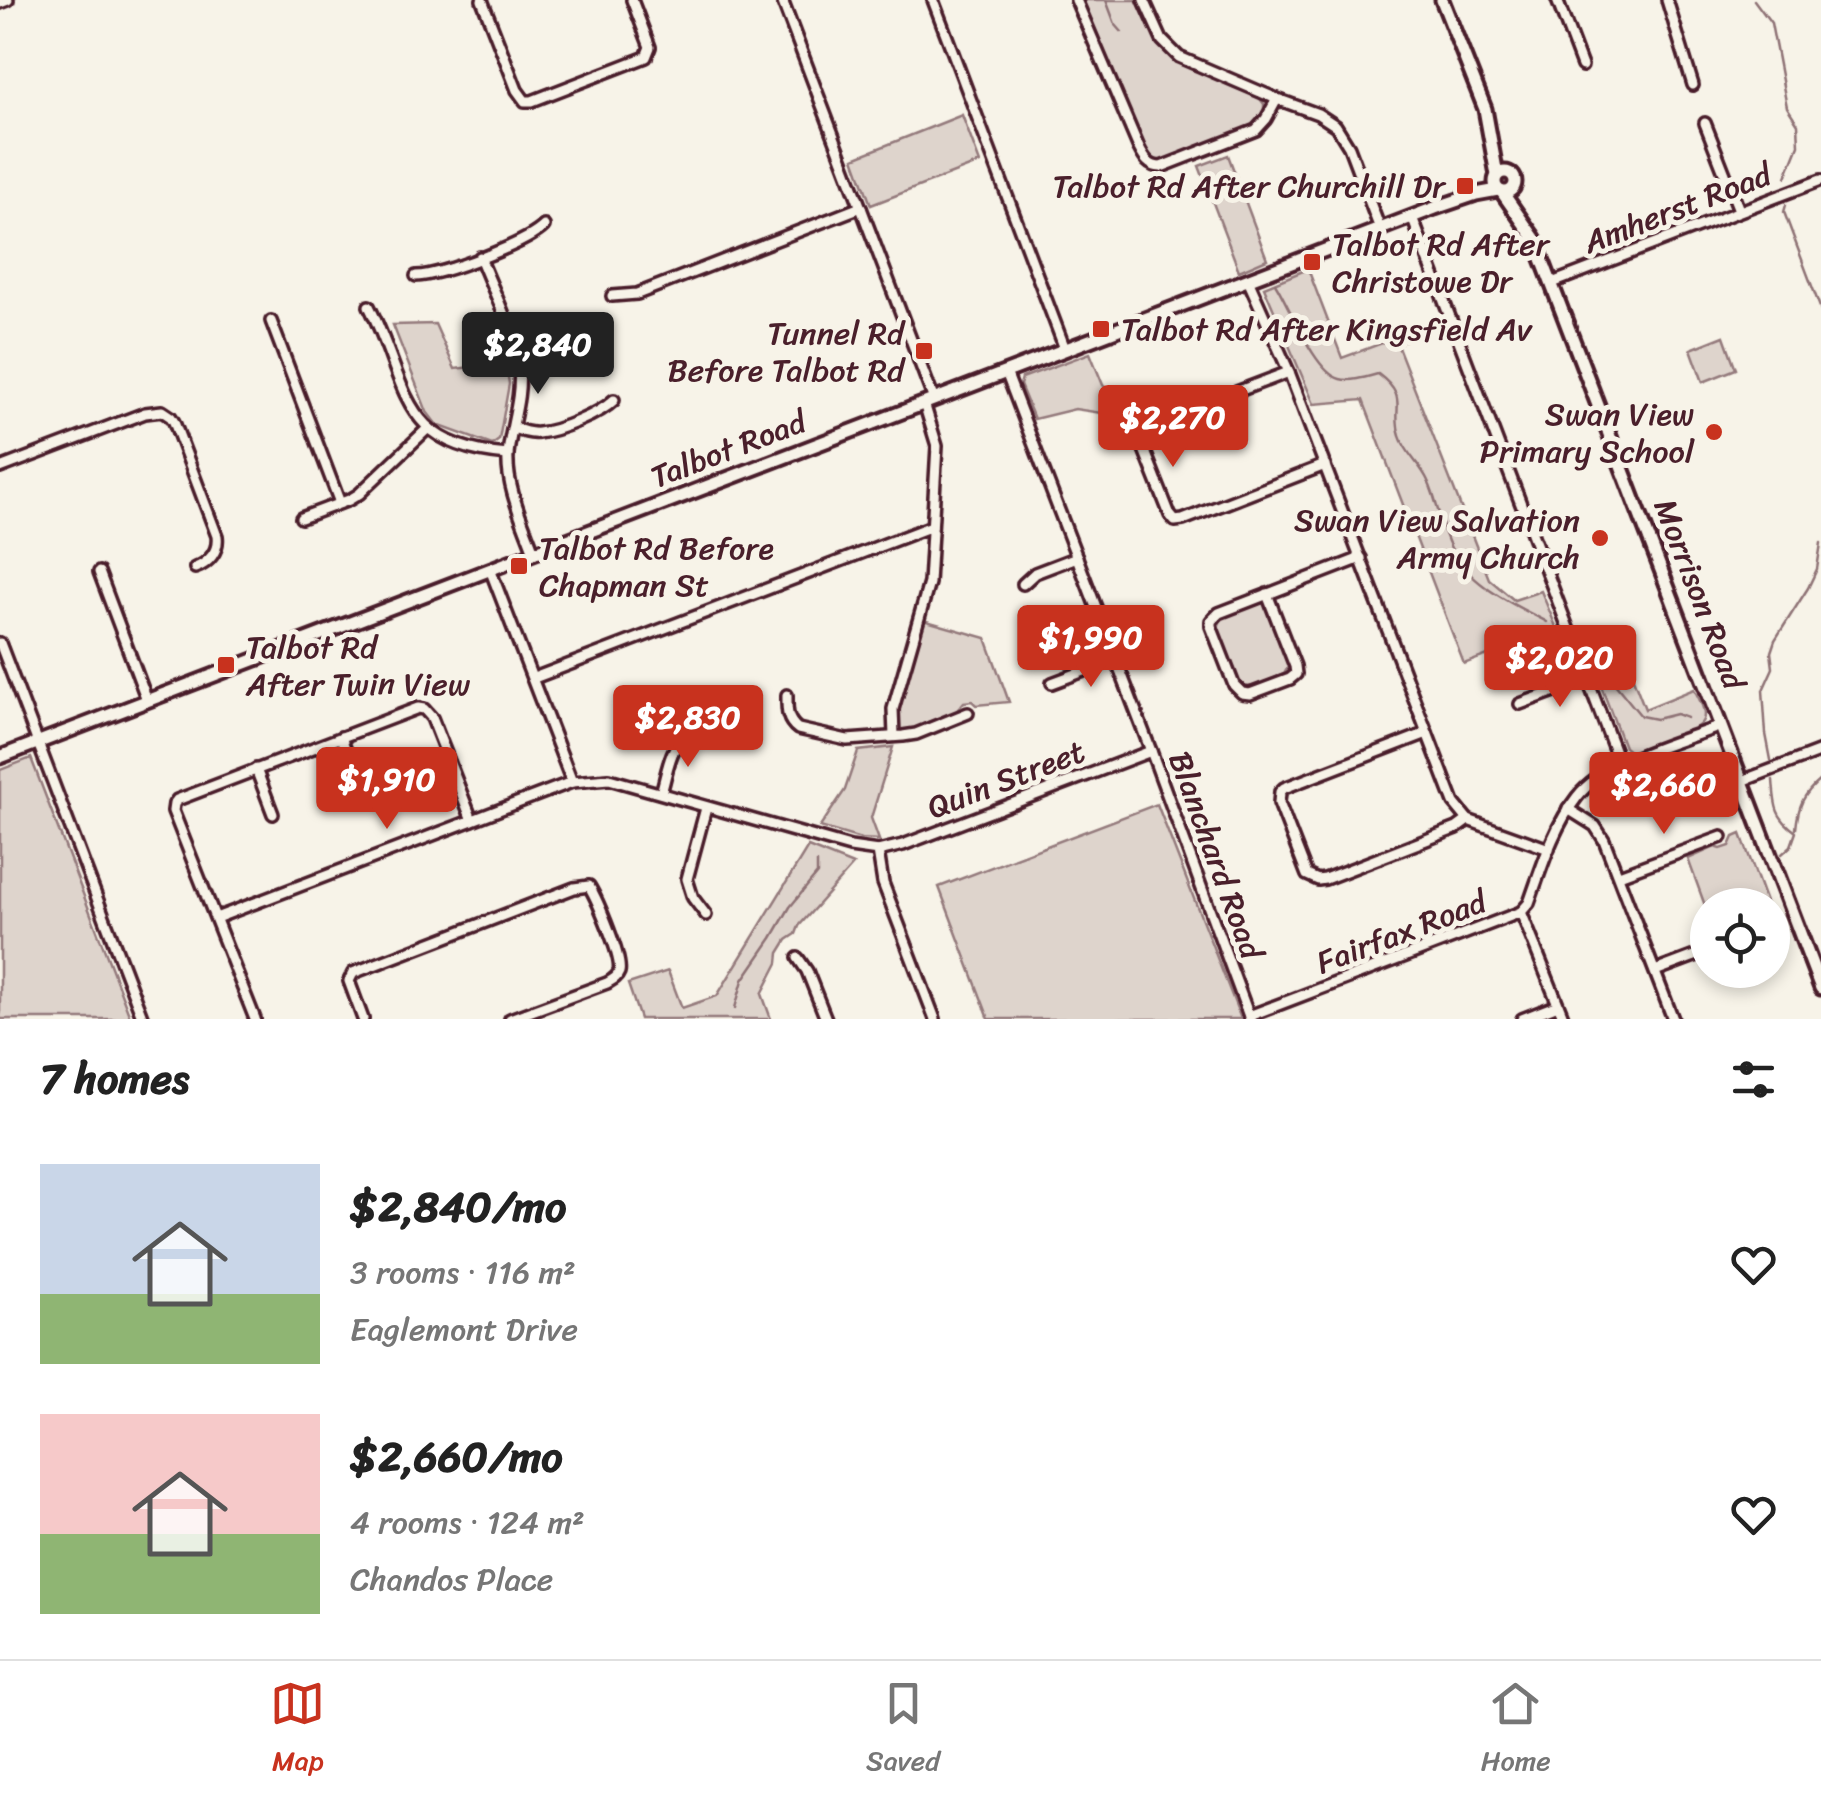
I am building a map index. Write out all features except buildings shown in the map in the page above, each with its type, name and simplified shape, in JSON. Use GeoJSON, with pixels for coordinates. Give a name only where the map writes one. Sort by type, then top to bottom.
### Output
{"type":"FeatureCollection","features":[{"type":"Feature","properties":{"kind":"main road","name":"Morrison Road"},"geometry":{"type":"LineString","coordinates":[[1442,0],[1485,109],[1503,182],[1534,238],[1552,283],[1821,988]]}},
{"type":"Feature","properties":{"kind":"main road","name":"Talbot Road"},"geometry":{"type":"LineString","coordinates":[[0,757],[1503,182]]}},
{"type":"Feature","properties":{"kind":"street"},"geometry":{"type":"LineString","coordinates":[[0,3],[8,0]]}},
{"type":"Feature","properties":{"kind":"street"},"geometry":{"type":"LineString","coordinates":[[482,0],[517,90],[532,102],[646,57],[650,47],[632,0]]}},
{"type":"Feature","properties":{"kind":"street"},"geometry":{"type":"LineString","coordinates":[[782,0],[861,207],[929,401],[935,433],[928,583],[893,709],[894,736]]}},
{"type":"Feature","properties":{"kind":"street"},"geometry":{"type":"LineString","coordinates":[[933,0],[1065,349]]}},
{"type":"Feature","properties":{"kind":"street"},"geometry":{"type":"LineString","coordinates":[[1076,0],[1143,157],[1154,166],[1161,167],[1256,130],[1276,99]]}},
{"type":"Feature","properties":{"kind":"street"},"geometry":{"type":"LineString","coordinates":[[1144,0],[1158,32],[1180,57],[1318,114],[1340,131],[1380,229]]}},
{"type":"Feature","properties":{"kind":"street"},"geometry":{"type":"LineString","coordinates":[[1558,0],[1582,66]]}},
{"type":"Feature","properties":{"kind":"street"},"geometry":{"type":"LineString","coordinates":[[1668,0],[1694,85]]}},
{"type":"Feature","properties":{"kind":"street"},"geometry":{"type":"LineString","coordinates":[[1706,123],[1739,210]]}},
{"type":"Feature","properties":{"kind":"street","name":"Amherst Road"},"geometry":{"type":"LineString","coordinates":[[1552,283],[1821,180]]}},
{"type":"Feature","properties":{"kind":"street"},"geometry":{"type":"LineString","coordinates":[[612,296],[637,294],[861,207]]}},
{"type":"Feature","properties":{"kind":"street"},"geometry":{"type":"LineString","coordinates":[[1412,217],[1620,764]]}},
{"type":"Feature","properties":{"kind":"street"},"geometry":{"type":"LineString","coordinates":[[416,276],[480,257],[530,237],[544,226]]}},
{"type":"Feature","properties":{"kind":"street"},"geometry":{"type":"LineString","coordinates":[[480,257],[517,357],[520,383],[508,455],[512,489],[534,552]]}},
{"type":"Feature","properties":{"kind":"street"},"geometry":{"type":"LineString","coordinates":[[1248,280],[1289,372],[1454,802],[1468,820],[1548,849]]}},
{"type":"Feature","properties":{"kind":"street"},"geometry":{"type":"LineString","coordinates":[[369,306],[417,417],[458,446],[508,455]]}},
{"type":"Feature","properties":{"kind":"street"},"geometry":{"type":"LineString","coordinates":[[271,321],[340,503]]}},
{"type":"Feature","properties":{"kind":"street","name":"Blanchard Road"},"geometry":{"type":"LineString","coordinates":[[1006,372],[1250,1017]]}},
{"type":"Feature","properties":{"kind":"street"},"geometry":{"type":"LineString","coordinates":[[1289,372],[1146,426],[1140,439],[1174,521],[1325,465]]}},
{"type":"Feature","properties":{"kind":"street"},"geometry":{"type":"LineString","coordinates":[[514,428],[536,433],[550,430],[604,410],[614,400]]}},
{"type":"Feature","properties":{"kind":"street"},"geometry":{"type":"LineString","coordinates":[[0,468],[146,413],[162,411],[174,422],[218,536],[217,549],[206,563],[195,568]]}},
{"type":"Feature","properties":{"kind":"street"},"geometry":{"type":"LineString","coordinates":[[301,518],[359,494],[429,429]]}},
{"type":"Feature","properties":{"kind":"street"},"geometry":{"type":"LineString","coordinates":[[534,678],[932,526]]}},
{"type":"Feature","properties":{"kind":"street"},"geometry":{"type":"LineString","coordinates":[[1023,584],[1035,572],[1077,557]]}},
{"type":"Feature","properties":{"kind":"street"},"geometry":{"type":"LineString","coordinates":[[1267,594],[1296,674],[1242,694],[1234,685],[1211,621],[1219,613],[1267,594],[1360,558]]}},
{"type":"Feature","properties":{"kind":"street"},"geometry":{"type":"LineString","coordinates":[[490,569],[572,782]]}},
{"type":"Feature","properties":{"kind":"street"},"geometry":{"type":"LineString","coordinates":[[100,572],[147,700]]}},
{"type":"Feature","properties":{"kind":"street"},"geometry":{"type":"LineString","coordinates":[[0,643],[144,1019]]}},
{"type":"Feature","properties":{"kind":"street"},"geometry":{"type":"LineString","coordinates":[[1052,683],[1116,659]]}},
{"type":"Feature","properties":{"kind":"street"},"geometry":{"type":"LineString","coordinates":[[1520,704],[1587,679]]}},
{"type":"Feature","properties":{"kind":"street"},"geometry":{"type":"LineString","coordinates":[[787,696],[789,719],[798,728],[847,740],[916,734],[968,712]]}},
{"type":"Feature","properties":{"kind":"street"},"geometry":{"type":"LineString","coordinates":[[254,1019],[174,804],[182,797],[412,709],[424,709],[432,718],[472,820]]}},
{"type":"Feature","properties":{"kind":"street","name":"Fairfax Road"},"geometry":{"type":"LineString","coordinates":[[1250,1017],[1521,912],[1529,903],[1548,849],[1568,809],[1586,786],[1620,764],[1721,726]]}},
{"type":"Feature","properties":{"kind":"street"},"geometry":{"type":"LineString","coordinates":[[661,793],[674,747],[680,738],[696,729]]}},
{"type":"Feature","properties":{"kind":"street"},"geometry":{"type":"LineString","coordinates":[[1428,733],[1280,792],[1279,803],[1307,875],[1325,879],[1457,828],[1468,820]]}},
{"type":"Feature","properties":{"kind":"street"},"geometry":{"type":"LineString","coordinates":[[341,737],[357,782]]}},
{"type":"Feature","properties":{"kind":"street","name":"Quin Street"},"geometry":{"type":"LineString","coordinates":[[878,852],[1151,751]]}},
{"type":"Feature","properties":{"kind":"street"},"geometry":{"type":"LineString","coordinates":[[1742,782],[1821,751]]}},
{"type":"Feature","properties":{"kind":"street"},"geometry":{"type":"LineString","coordinates":[[256,769],[273,814]]}},
{"type":"Feature","properties":{"kind":"street"},"geometry":{"type":"LineString","coordinates":[[216,918],[572,782],[609,779],[878,852],[883,883],[935,1019]]}},
{"type":"Feature","properties":{"kind":"street"},"geometry":{"type":"LineString","coordinates":[[706,808],[687,874],[693,898],[706,914]]}},
{"type":"Feature","properties":{"kind":"street"},"geometry":{"type":"LineString","coordinates":[[1568,809],[1595,826],[1619,874],[1674,1019]]}},
{"type":"Feature","properties":{"kind":"street"},"geometry":{"type":"LineString","coordinates":[[1619,874],[1722,836]]}},
{"type":"Feature","properties":{"kind":"street"},"geometry":{"type":"LineString","coordinates":[[362,1019],[350,986],[353,972],[574,888],[590,886],[618,958],[619,972],[614,979],[510,1019]]}},
{"type":"Feature","properties":{"kind":"street"},"geometry":{"type":"LineString","coordinates":[[1521,912],[1564,1019]]}},
{"type":"Feature","properties":{"kind":"street"},"geometry":{"type":"LineString","coordinates":[[798,958],[826,1019]]}},
{"type":"Feature","properties":{"kind":"street"},"geometry":{"type":"LineString","coordinates":[[1655,971],[1690,958]]}},
{"type":"Feature","properties":{"kind":"street"},"geometry":{"type":"LineString","coordinates":[[1522,1019],[1558,1005]]}},
{"type":"Feature","properties":{"kind":"shaded area"},"geometry":{"type":"Polygon","coordinates":[[[1078,0],[1140,0],[1157,36],[1176,58],[1257,95],[1264,110],[1252,128],[1161,163],[1152,160],[1145,153],[1078,0]]]}},
{"type":"Feature","properties":{"kind":"shaded area"},"geometry":{"type":"Polygon","coordinates":[[[962,115],[980,163],[871,205],[854,158],[962,115]]]}},
{"type":"Feature","properties":{"kind":"shaded area"},"geometry":{"type":"Polygon","coordinates":[[[1228,155],[1267,259],[1239,271],[1199,166],[1228,155]]]}},
{"type":"Feature","properties":{"kind":"shaded area"},"geometry":{"type":"Polygon","coordinates":[[[1308,269],[1342,358],[1439,322],[1440,326],[1397,344],[1489,579],[1514,600],[1541,591],[1557,629],[1464,664],[1363,400],[1314,404],[1264,287],[1308,269]]]}},
{"type":"Feature","properties":{"kind":"shaded area"},"geometry":{"type":"Polygon","coordinates":[[[435,324],[455,369],[506,363],[509,384],[499,440],[492,445],[437,425],[427,412],[393,325],[435,324]]]}},
{"type":"Feature","properties":{"kind":"shaded area"},"geometry":{"type":"Polygon","coordinates":[[[1724,336],[1736,369],[1703,382],[1691,349],[1724,336]]]}},
{"type":"Feature","properties":{"kind":"shaded area"},"geometry":{"type":"Polygon","coordinates":[[[1090,353],[1103,385],[1128,414],[1075,409],[1034,419],[1020,385],[1022,378],[1090,353]]]}},
{"type":"Feature","properties":{"kind":"shaded area"},"geometry":{"type":"Polygon","coordinates":[[[1257,602],[1269,609],[1289,665],[1284,674],[1251,688],[1238,681],[1218,627],[1223,615],[1257,602]]]}},
{"type":"Feature","properties":{"kind":"shaded area"},"geometry":{"type":"Polygon","coordinates":[[[923,620],[986,638],[1009,702],[964,702],[953,715],[921,729],[902,731],[897,725],[897,710],[923,620]]]}},
{"type":"Feature","properties":{"kind":"shaded area"},"geometry":{"type":"Polygon","coordinates":[[[1615,632],[1645,709],[1694,689],[1704,712],[1699,725],[1631,753],[1624,747],[1585,643],[1615,632]]]}},
{"type":"Feature","properties":{"kind":"shaded area"},"geometry":{"type":"Polygon","coordinates":[[[893,747],[871,818],[879,840],[820,827],[845,790],[858,751],[893,747]]]}},
{"type":"Feature","properties":{"kind":"shaded area"},"geometry":{"type":"Polygon","coordinates":[[[31,758],[131,1019],[0,1019],[0,770],[31,758]]]}},
{"type":"Feature","properties":{"kind":"shaded area"},"geometry":{"type":"Polygon","coordinates":[[[1157,804],[1241,1019],[989,1019],[939,887],[1157,804]]]}},
{"type":"Feature","properties":{"kind":"shaded area"},"geometry":{"type":"Polygon","coordinates":[[[1741,834],[1761,888],[1699,888],[1688,859],[1715,847],[1730,846],[1734,837],[1741,834]]]}},
{"type":"Feature","properties":{"kind":"shaded area"},"geometry":{"type":"Polygon","coordinates":[[[808,847],[853,865],[779,953],[762,994],[771,1019],[640,1019],[628,984],[668,971],[682,1008],[717,996],[808,847]]]}},
{"type":"Feature","properties":{"kind":"waterway"},"geometry":{"type":"LineString","coordinates":[[1106,0],[1122,32]]}},
{"type":"Feature","properties":{"kind":"waterway"},"geometry":{"type":"LineString","coordinates":[[1754,0],[1771,23],[1787,107],[1798,124],[1799,145],[1786,177]]}},
{"type":"Feature","properties":{"kind":"waterway"},"geometry":{"type":"LineString","coordinates":[[1786,205],[1784,212],[1821,310]]}},
{"type":"Feature","properties":{"kind":"waterway"},"geometry":{"type":"LineString","coordinates":[[1275,283],[1312,352],[1331,374],[1349,380],[1378,374],[1394,390],[1400,436],[1428,481],[1447,540],[1459,561],[1492,592],[1547,622]]}},
{"type":"Feature","properties":{"kind":"waterway"},"geometry":{"type":"LineString","coordinates":[[1771,760],[1763,690],[1773,668],[1771,652],[1817,569],[1821,543]]}},
{"type":"Feature","properties":{"kind":"waterway"},"geometry":{"type":"LineString","coordinates":[[1589,652],[1641,716],[1656,719],[1676,714],[1687,718]]}},
{"type":"Feature","properties":{"kind":"waterway"},"geometry":{"type":"LineString","coordinates":[[1796,829],[1802,801],[1821,779]]}},
{"type":"Feature","properties":{"kind":"waterway"},"geometry":{"type":"LineString","coordinates":[[1773,780],[1777,809],[1783,821],[1796,832],[1791,846],[1782,854]]}},
{"type":"Feature","properties":{"kind":"waterway"},"geometry":{"type":"LineString","coordinates":[[735,1008],[743,980],[790,907],[817,874],[817,863]]}},
{"type":"Feature","properties":{"kind":"place","name":"Talbot Rd After Churchill Dr"},"geometry":{"type":"Point","coordinates":[1465,186]}},
{"type":"Feature","properties":{"kind":"place","name":"Talbot Rd After Christowe Dr"},"geometry":{"type":"Point","coordinates":[1312,262]}},
{"type":"Feature","properties":{"kind":"place","name":"Talbot Rd After Kingsfield Av"},"geometry":{"type":"Point","coordinates":[1101,329]}},
{"type":"Feature","properties":{"kind":"place","name":"Tunnel Rd Before Talbot Rd"},"geometry":{"type":"Point","coordinates":[924,351]}},
{"type":"Feature","properties":{"kind":"place","name":"Swan View Primary School"},"geometry":{"type":"Point","coordinates":[1714,432]}},
{"type":"Feature","properties":{"kind":"place","name":"Swan View Salvation Army Church"},"geometry":{"type":"Point","coordinates":[1600,538]}},
{"type":"Feature","properties":{"kind":"place","name":"Talbot Rd Before Chapman St"},"geometry":{"type":"Point","coordinates":[519,566]}},
{"type":"Feature","properties":{"kind":"place","name":"Talbot Rd After Twin View"},"geometry":{"type":"Point","coordinates":[226,665]}}]}
